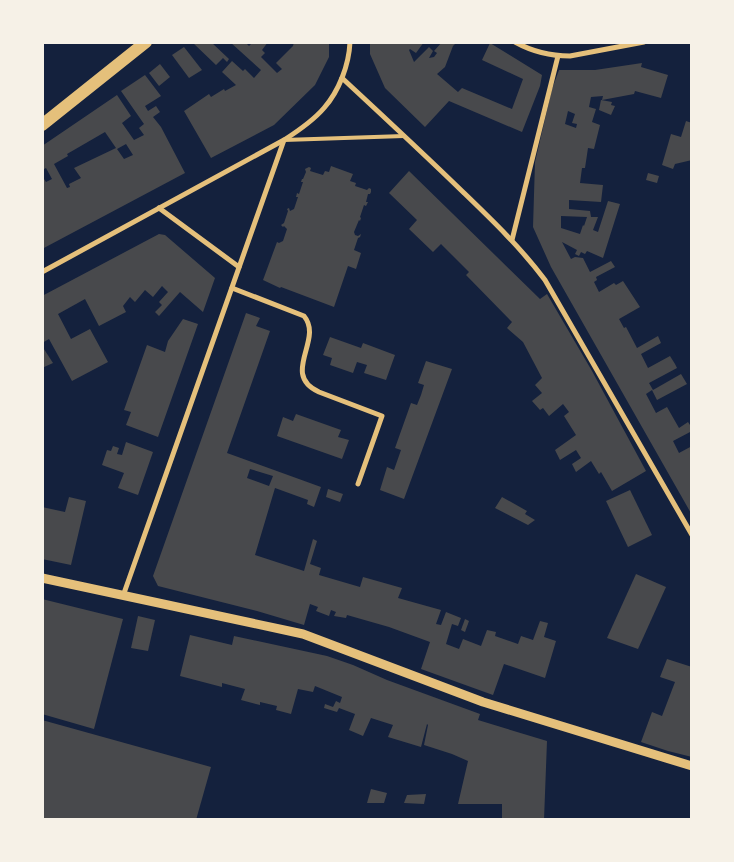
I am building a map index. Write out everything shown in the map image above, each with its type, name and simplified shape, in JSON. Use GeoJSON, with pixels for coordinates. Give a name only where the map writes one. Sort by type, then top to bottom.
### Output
{"type":"FeatureCollection","features":[{"type":"Feature","properties":{"kind":"main road"},"geometry":{"type":"LineString","coordinates":[[42,125],[146,42]]}},
{"type":"Feature","properties":{"kind":"street"},"geometry":{"type":"LineString","coordinates":[[42,272],[284,140],[302,128],[325,107],[334,94],[346,66],[350,42]]}},
{"type":"Feature","properties":{"kind":"street"},"geometry":{"type":"LineString","coordinates":[[515,42],[534,51],[558,56],[570,56],[644,42]]}},
{"type":"Feature","properties":{"kind":"street"},"geometry":{"type":"LineString","coordinates":[[512,240],[558,56]]}},
{"type":"Feature","properties":{"kind":"street"},"geometry":{"type":"LineString","coordinates":[[342,78],[406,136],[512,240],[545,280],[692,536]]}},
{"type":"Feature","properties":{"kind":"street"},"geometry":{"type":"LineString","coordinates":[[123,596],[284,140]]}},
{"type":"Feature","properties":{"kind":"street"},"geometry":{"type":"LineString","coordinates":[[159,208],[239,267]]}},
{"type":"Feature","properties":{"kind":"street"},"geometry":{"type":"LineString","coordinates":[[232,288],[304,316],[308,320],[310,334],[302,364],[303,374],[311,389],[382,416],[358,484]]}},
{"type":"Feature","properties":{"kind":"street"},"geometry":{"type":"LineString","coordinates":[[42,578],[303,634],[483,702],[692,766]]}},
{"type":"Feature","properties":{"kind":"lane"},"geometry":{"type":"LineString","coordinates":[[284,140],[406,136]]}},
{"type":"Feature","properties":{"kind":"building"},"geometry":{"type":"Polygon","coordinates":[[[192,42],[211,42],[229,59],[227,62],[223,58],[216,65],[192,42]]]}},
{"type":"Feature","properties":{"kind":"building"},"geometry":{"type":"Polygon","coordinates":[[[230,42],[245,42],[249,46],[253,42],[268,42],[262,50],[265,53],[261,57],[277,73],[282,69],[276,63],[293,46],[294,42],[329,42],[329,57],[315,85],[274,125],[211,158],[184,111],[209,94],[211,97],[224,89],[225,91],[236,85],[222,72],[232,61],[243,71],[245,69],[254,78],[261,70],[230,42]]]}},
{"type":"Feature","properties":{"kind":"building"},"geometry":{"type":"Polygon","coordinates":[[[370,42],[424,42],[416,53],[409,50],[414,62],[429,47],[433,51],[429,58],[434,57],[437,53],[434,51],[442,42],[457,42],[453,46],[445,67],[437,74],[458,92],[462,88],[512,109],[523,79],[482,60],[490,43],[542,75],[540,86],[522,132],[449,101],[425,127],[385,88],[370,54],[370,42]]]}},
{"type":"Feature","properties":{"kind":"building"},"geometry":{"type":"Polygon","coordinates":[[[184,47],[202,70],[189,78],[172,55],[184,47]]]}},
{"type":"Feature","properties":{"kind":"building"},"geometry":{"type":"Polygon","coordinates":[[[642,63],[641,67],[668,75],[661,98],[635,91],[634,94],[602,100],[603,96],[591,97],[589,107],[596,109],[592,122],[600,125],[594,149],[588,148],[585,168],[582,168],[580,183],[603,185],[601,202],[569,200],[569,209],[590,211],[591,217],[598,217],[593,230],[598,232],[608,201],[620,204],[603,258],[587,251],[585,254],[581,252],[579,256],[575,254],[577,250],[562,242],[571,259],[575,257],[583,258],[590,272],[611,261],[615,267],[596,277],[597,280],[594,282],[599,292],[614,283],[616,285],[623,281],[640,307],[619,319],[624,328],[626,327],[637,348],[658,336],[661,343],[641,354],[648,368],[670,356],[677,368],[649,383],[653,390],[681,374],[687,384],[657,400],[652,390],[646,394],[656,413],[667,407],[679,428],[688,422],[692,428],[692,431],[673,441],[679,453],[692,446],[692,515],[551,267],[533,227],[535,162],[552,89],[559,70],[595,70],[642,63]],[[568,111],[565,124],[576,128],[577,124],[572,123],[575,114],[568,111]],[[561,216],[561,228],[580,234],[587,217],[561,216]]]}},
{"type":"Feature","properties":{"kind":"building"},"geometry":{"type":"Polygon","coordinates":[[[160,64],[170,77],[159,86],[149,73],[160,64]]]}},
{"type":"Feature","properties":{"kind":"building"},"geometry":{"type":"Polygon","coordinates":[[[145,75],[161,96],[145,106],[148,111],[156,106],[160,112],[153,117],[161,127],[185,173],[42,249],[42,211],[44,211],[42,209],[42,176],[46,182],[52,179],[46,168],[42,170],[42,146],[117,95],[131,116],[122,123],[134,140],[144,135],[139,128],[144,124],[121,91],[145,75]],[[105,132],[67,154],[68,156],[54,164],[67,188],[70,187],[69,184],[81,178],[74,168],[116,148],[105,132]],[[126,144],[117,149],[124,159],[133,155],[126,144]]]}},
{"type":"Feature","properties":{"kind":"building"},"geometry":{"type":"Polygon","coordinates":[[[601,100],[612,102],[611,105],[615,106],[611,115],[599,110],[601,100]]]}},
{"type":"Feature","properties":{"kind":"building"},"geometry":{"type":"Polygon","coordinates":[[[686,121],[692,123],[692,160],[675,164],[673,169],[662,165],[671,134],[681,137],[686,121]]]}},
{"type":"Feature","properties":{"kind":"building"},"geometry":{"type":"Polygon","coordinates":[[[331,166],[353,174],[350,181],[356,183],[355,186],[367,190],[371,189],[366,202],[368,202],[366,206],[364,205],[360,221],[354,232],[358,236],[361,234],[354,250],[361,253],[356,269],[348,266],[334,307],[263,280],[277,242],[283,241],[287,229],[281,225],[284,223],[287,209],[289,208],[290,211],[294,209],[298,197],[296,197],[297,193],[299,194],[303,182],[301,182],[306,172],[305,169],[309,167],[311,168],[310,171],[323,175],[325,171],[329,172],[331,166]]]}},
{"type":"Feature","properties":{"kind":"building"},"geometry":{"type":"Polygon","coordinates":[[[409,171],[540,299],[547,294],[592,371],[646,471],[612,491],[601,472],[599,474],[591,461],[576,472],[572,464],[581,458],[576,450],[560,460],[555,450],[576,435],[564,416],[569,412],[563,404],[549,416],[543,408],[540,410],[532,401],[542,393],[535,385],[542,378],[523,342],[507,328],[512,322],[466,275],[469,272],[441,244],[433,252],[409,229],[417,220],[389,193],[409,171]]]}},
{"type":"Feature","properties":{"kind":"building"},"geometry":{"type":"Polygon","coordinates":[[[648,173],[659,176],[657,183],[646,180],[648,173]]]}},
{"type":"Feature","properties":{"kind":"building"},"geometry":{"type":"Polygon","coordinates":[[[159,234],[165,235],[215,278],[203,312],[180,292],[159,316],[155,312],[162,305],[159,302],[168,292],[162,286],[153,297],[145,290],[135,302],[130,297],[123,306],[126,312],[99,326],[85,299],[58,314],[71,339],[90,329],[108,362],[72,381],[49,339],[42,343],[42,296],[159,234]]]}},
{"type":"Feature","properties":{"kind":"building"},"geometry":{"type":"Polygon","coordinates":[[[246,313],[260,318],[256,326],[270,331],[227,453],[321,487],[314,507],[307,504],[308,500],[275,488],[255,555],[304,571],[313,539],[317,541],[310,564],[321,568],[319,575],[360,587],[363,577],[402,588],[398,598],[441,610],[436,624],[441,625],[446,612],[461,618],[458,626],[452,624],[446,644],[459,649],[463,639],[481,646],[487,630],[496,632],[495,636],[518,644],[521,636],[533,640],[540,621],[548,623],[544,637],[556,641],[545,678],[504,664],[493,695],[421,669],[430,642],[389,627],[347,615],[346,618],[334,616],[336,612],[331,610],[329,616],[316,611],[318,607],[310,604],[304,625],[158,586],[153,576],[246,313]],[[250,469],[247,478],[269,486],[273,476],[250,469]]]}},
{"type":"Feature","properties":{"kind":"building"},"geometry":{"type":"Polygon","coordinates":[[[183,319],[198,324],[158,437],[126,425],[131,412],[124,410],[147,345],[165,352],[168,341],[183,319]]]}},
{"type":"Feature","properties":{"kind":"building"},"geometry":{"type":"Polygon","coordinates":[[[330,337],[361,348],[363,343],[395,355],[386,380],[364,373],[367,365],[357,362],[353,373],[330,365],[332,358],[323,355],[330,337]]]}},
{"type":"Feature","properties":{"kind":"building"},"geometry":{"type":"Polygon","coordinates":[[[42,346],[53,363],[42,368],[42,346]]]}},
{"type":"Feature","properties":{"kind":"building"},"geometry":{"type":"Polygon","coordinates":[[[426,361],[452,369],[404,499],[380,490],[387,467],[394,470],[401,450],[395,448],[411,403],[417,405],[421,395],[424,385],[418,383],[426,361]]]}},
{"type":"Feature","properties":{"kind":"building"},"geometry":{"type":"Polygon","coordinates":[[[296,414],[341,430],[338,437],[349,440],[342,459],[277,436],[283,417],[293,421],[296,414]]]}},
{"type":"Feature","properties":{"kind":"building"},"geometry":{"type":"Polygon","coordinates":[[[126,442],[153,452],[138,495],[118,488],[124,473],[102,465],[107,450],[111,451],[113,446],[119,448],[117,454],[122,455],[126,442]]]}},
{"type":"Feature","properties":{"kind":"building"},"geometry":{"type":"Polygon","coordinates":[[[328,489],[343,494],[340,502],[326,497],[328,489]]]}},
{"type":"Feature","properties":{"kind":"building"},"geometry":{"type":"Polygon","coordinates":[[[630,490],[652,535],[628,547],[606,501],[630,490]]]}},
{"type":"Feature","properties":{"kind":"building"},"geometry":{"type":"Polygon","coordinates":[[[69,497],[86,501],[71,565],[42,559],[42,507],[65,512],[69,497]]]}},
{"type":"Feature","properties":{"kind":"building"},"geometry":{"type":"Polygon","coordinates":[[[502,497],[527,511],[525,514],[535,520],[528,525],[495,508],[502,497]]]}},
{"type":"Feature","properties":{"kind":"building"},"geometry":{"type":"Polygon","coordinates":[[[636,574],[666,587],[638,649],[607,638],[636,574]]]}},
{"type":"Feature","properties":{"kind":"building"},"geometry":{"type":"Polygon","coordinates":[[[42,599],[123,619],[94,729],[42,714],[42,599]]]}},
{"type":"Feature","properties":{"kind":"building"},"geometry":{"type":"Polygon","coordinates":[[[138,616],[155,620],[148,651],[131,648],[138,616]]]}},
{"type":"Feature","properties":{"kind":"building"},"geometry":{"type":"Polygon","coordinates":[[[465,619],[469,621],[465,632],[461,630],[465,619]]]}},
{"type":"Feature","properties":{"kind":"building"},"geometry":{"type":"Polygon","coordinates":[[[190,635],[232,645],[234,636],[327,656],[480,714],[478,720],[547,741],[544,820],[502,820],[502,804],[458,804],[468,761],[424,745],[427,724],[421,747],[388,737],[393,725],[371,718],[363,736],[349,730],[355,714],[339,708],[337,712],[324,708],[325,704],[333,707],[336,701],[340,703],[342,697],[315,686],[313,692],[298,689],[291,714],[276,710],[277,706],[260,702],[260,705],[241,700],[245,689],[222,683],[222,687],[180,676],[190,635]]]}},
{"type":"Feature","properties":{"kind":"building"},"geometry":{"type":"Polygon","coordinates":[[[667,659],[692,667],[692,757],[641,742],[652,712],[662,716],[675,682],[660,677],[667,659]]]}},
{"type":"Feature","properties":{"kind":"building"},"geometry":{"type":"Polygon","coordinates":[[[42,720],[211,767],[196,820],[42,820],[42,720]]]}},
{"type":"Feature","properties":{"kind":"building"},"geometry":{"type":"Polygon","coordinates":[[[371,789],[387,793],[384,803],[367,803],[371,789]]]}},
{"type":"Feature","properties":{"kind":"building"},"geometry":{"type":"Polygon","coordinates":[[[426,794],[424,804],[404,803],[407,795],[426,794]]]}}]}
